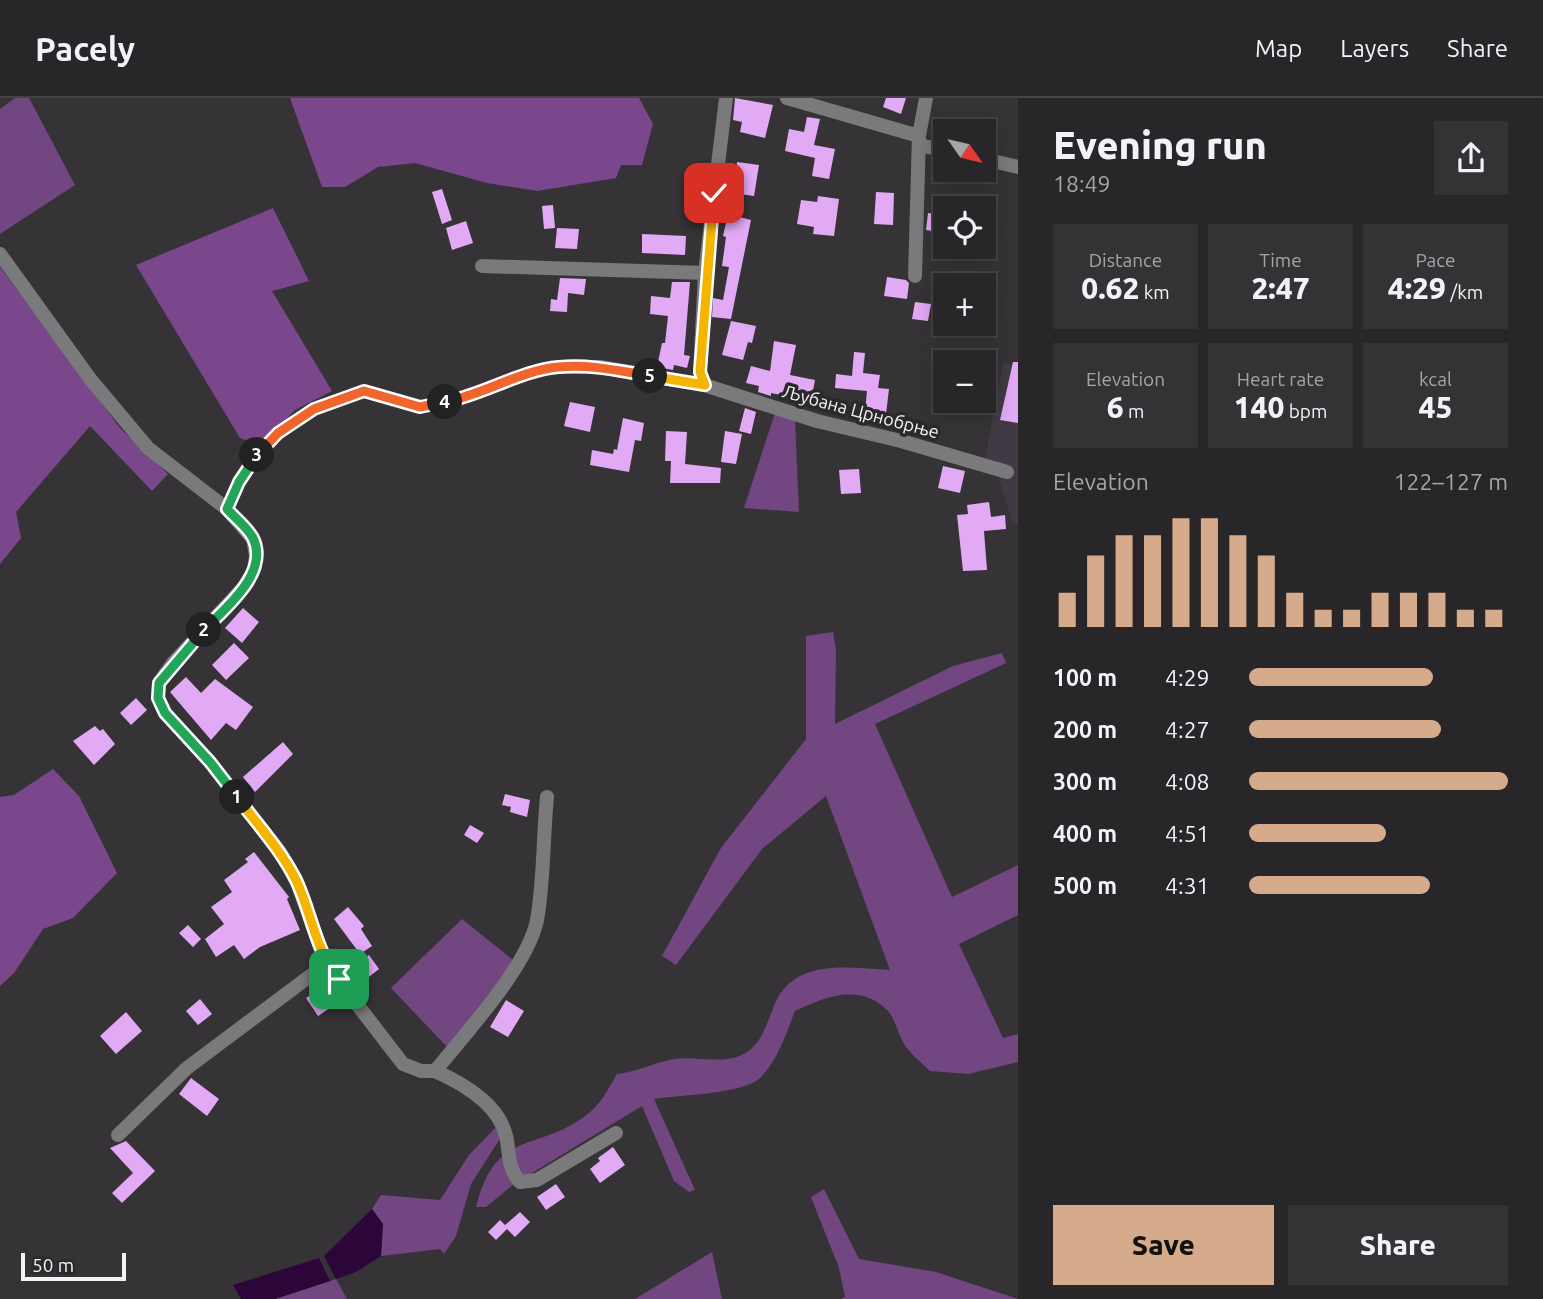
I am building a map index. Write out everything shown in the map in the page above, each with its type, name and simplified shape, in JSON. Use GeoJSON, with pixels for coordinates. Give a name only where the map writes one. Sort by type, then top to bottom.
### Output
{"type":"FeatureCollection","features":[{"type":"Feature","properties":{"kind":"street"},"geometry":{"type":"LineString","coordinates":[[705,385],[700,372],[705,272],[726,98]]}},
{"type":"Feature","properties":{"kind":"street"},"geometry":{"type":"LineString","coordinates":[[787,98],[933,146]]}},
{"type":"Feature","properties":{"kind":"street"},"geometry":{"type":"LineString","coordinates":[[915,275],[920,141],[926,98]]}},
{"type":"Feature","properties":{"kind":"street"},"geometry":{"type":"LineString","coordinates":[[996,162],[1018,167]]}},
{"type":"Feature","properties":{"kind":"street"},"geometry":{"type":"LineString","coordinates":[[0,254],[91,380],[148,449],[227,509],[253,539],[256,556],[254,570],[244,587],[173,663],[159,683],[158,698],[165,713],[210,762],[280,852],[297,882],[327,964],[403,1064],[421,1071],[435,1070],[457,1081],[491,1108],[506,1133],[511,1172],[520,1182],[537,1180],[616,1133]]}},
{"type":"Feature","properties":{"kind":"street"},"geometry":{"type":"LineString","coordinates":[[482,266],[705,272]]}},
{"type":"Feature","properties":{"kind":"street","name":"Љубана Црнобрње"},"geometry":{"type":"LineString","coordinates":[[557,367],[600,367],[705,385],[817,421],[901,441],[1007,472]]}},
{"type":"Feature","properties":{"kind":"street"},"geometry":{"type":"LineString","coordinates":[[435,1070],[487,1006],[530,943],[537,920],[547,797]]}},
{"type":"Feature","properties":{"kind":"street"},"geometry":{"type":"LineString","coordinates":[[118,1135],[187,1068],[327,964]]}},
{"type":"Feature","properties":{"kind":"path"},"geometry":{"type":"LineString","coordinates":[[227,509],[239,482],[257,455],[278,433],[314,409],[364,391],[420,407],[467,398],[557,367]]}},
{"type":"Feature","properties":{"kind":"shaded area"},"geometry":{"type":"Polygon","coordinates":[[[15,98],[29,98],[75,185],[0,234],[0,109],[15,98]]]}},
{"type":"Feature","properties":{"kind":"shaded area"},"geometry":{"type":"Polygon","coordinates":[[[290,98],[639,98],[653,124],[642,165],[621,165],[616,178],[537,191],[487,183],[415,163],[378,167],[345,187],[322,187],[290,98]]]}},
{"type":"Feature","properties":{"kind":"shaded area"},"geometry":{"type":"Polygon","coordinates":[[[273,208],[309,281],[272,291],[332,391],[295,410],[261,446],[240,438],[136,265],[273,208]]]}},
{"type":"Feature","properties":{"kind":"shaded area"},"geometry":{"type":"Polygon","coordinates":[[[0,267],[120,428],[168,474],[152,491],[90,426],[16,512],[21,538],[0,564],[0,267]]]}},
{"type":"Feature","properties":{"kind":"shaded area"},"geometry":{"type":"Polygon","coordinates":[[[1003,363],[1018,366],[1018,524],[1013,524],[998,475],[985,459],[994,413],[996,413],[1003,363]]]}},
{"type":"Feature","properties":{"kind":"shaded area"},"geometry":{"type":"Polygon","coordinates":[[[775,413],[795,419],[799,512],[744,508],[775,413]]]}},
{"type":"Feature","properties":{"kind":"shaded area"},"geometry":{"type":"Polygon","coordinates":[[[833,632],[836,651],[835,724],[953,666],[1002,653],[1006,663],[875,724],[952,897],[1018,865],[1018,915],[959,944],[1003,1038],[1018,1034],[1018,1062],[968,1074],[930,1071],[906,1047],[895,1022],[876,1001],[853,995],[829,997],[795,1011],[772,1063],[760,1078],[752,1083],[726,1091],[654,1099],[695,1190],[689,1192],[674,1181],[642,1106],[514,1184],[486,1207],[476,1207],[484,1182],[506,1153],[550,1135],[585,1116],[599,1102],[617,1074],[679,1058],[723,1059],[744,1054],[753,1047],[764,1031],[777,999],[787,986],[812,971],[843,967],[890,970],[826,796],[762,849],[676,965],[662,956],[721,848],[806,739],[806,636],[833,632]]]}},
{"type":"Feature","properties":{"kind":"shaded area"},"geometry":{"type":"Polygon","coordinates":[[[53,769],[79,796],[117,873],[73,918],[43,929],[14,973],[0,986],[0,797],[14,795],[53,769]]]}},
{"type":"Feature","properties":{"kind":"shaded area"},"geometry":{"type":"Polygon","coordinates":[[[462,919],[513,960],[485,1002],[448,1048],[391,988],[462,919]]]}},
{"type":"Feature","properties":{"kind":"shaded area"},"geometry":{"type":"Polygon","coordinates":[[[497,1126],[501,1137],[471,1184],[456,1236],[444,1254],[440,1249],[381,1256],[383,1224],[372,1209],[381,1195],[440,1200],[469,1155],[497,1126]]]}},
{"type":"Feature","properties":{"kind":"shaded area"},"geometry":{"type":"Polygon","coordinates":[[[824,1189],[859,1259],[936,1272],[1018,1299],[841,1299],[845,1297],[839,1268],[811,1197],[824,1189]]]}},
{"type":"Feature","properties":{"kind":"shaded area"},"geometry":{"type":"Polygon","coordinates":[[[372,1209],[383,1224],[381,1256],[356,1272],[336,1279],[324,1256],[372,1209]]]}},
{"type":"Feature","properties":{"kind":"shaded area"},"geometry":{"type":"Polygon","coordinates":[[[712,1252],[722,1299],[635,1299],[712,1252]]]}},
{"type":"Feature","properties":{"kind":"shaded area"},"geometry":{"type":"Polygon","coordinates":[[[319,1258],[330,1281],[275,1299],[241,1299],[233,1285],[319,1258]]]}},
{"type":"Feature","properties":{"kind":"shaded area"},"geometry":{"type":"Polygon","coordinates":[[[336,1279],[347,1299],[275,1299],[330,1281],[336,1279]]]}},
{"type":"Feature","properties":{"kind":"building"},"geometry":{"type":"Polygon","coordinates":[[[735,98],[773,105],[765,138],[740,132],[742,122],[733,120],[735,98]]]}},
{"type":"Feature","properties":{"kind":"building"},"geometry":{"type":"Polygon","coordinates":[[[886,98],[906,98],[901,114],[883,107],[886,98]]]}},
{"type":"Feature","properties":{"kind":"building"},"geometry":{"type":"Polygon","coordinates":[[[807,117],[820,119],[814,145],[835,149],[829,179],[812,176],[815,158],[785,151],[789,129],[804,132],[807,117]]]}},
{"type":"Feature","properties":{"kind":"building"},"geometry":{"type":"Polygon","coordinates":[[[737,162],[759,165],[754,196],[724,192],[727,173],[736,174],[737,162]]]}},
{"type":"Feature","properties":{"kind":"building"},"geometry":{"type":"Polygon","coordinates":[[[442,189],[452,220],[442,224],[432,192],[442,189]]]}},
{"type":"Feature","properties":{"kind":"building"},"geometry":{"type":"Polygon","coordinates":[[[876,192],[894,193],[893,225],[874,224],[876,192]]]}},
{"type":"Feature","properties":{"kind":"building"},"geometry":{"type":"Polygon","coordinates":[[[818,196],[839,199],[834,236],[813,234],[814,227],[797,224],[801,200],[817,202],[818,196]]]}},
{"type":"Feature","properties":{"kind":"building"},"geometry":{"type":"Polygon","coordinates":[[[553,205],[555,228],[544,229],[542,206],[553,205]]]}},
{"type":"Feature","properties":{"kind":"building"},"geometry":{"type":"Polygon","coordinates":[[[928,213],[933,214],[933,231],[926,230],[928,213]]]}},
{"type":"Feature","properties":{"kind":"building"},"geometry":{"type":"Polygon","coordinates":[[[728,214],[751,220],[731,319],[712,317],[713,298],[723,300],[729,267],[722,266],[726,237],[723,236],[728,214]]]}},
{"type":"Feature","properties":{"kind":"building"},"geometry":{"type":"Polygon","coordinates":[[[466,221],[473,243],[452,250],[446,228],[466,221]]]}},
{"type":"Feature","properties":{"kind":"building"},"geometry":{"type":"Polygon","coordinates":[[[557,228],[579,229],[577,249],[555,248],[557,228]]]}},
{"type":"Feature","properties":{"kind":"building"},"geometry":{"type":"Polygon","coordinates":[[[642,234],[686,236],[685,255],[642,253],[642,234]]]}},
{"type":"Feature","properties":{"kind":"building"},"geometry":{"type":"Polygon","coordinates":[[[887,277],[906,280],[909,283],[907,299],[884,296],[887,277]]]}},
{"type":"Feature","properties":{"kind":"building"},"geometry":{"type":"Polygon","coordinates":[[[560,278],[586,279],[584,295],[568,293],[567,312],[550,311],[551,299],[557,300],[560,278]]]}},
{"type":"Feature","properties":{"kind":"building"},"geometry":{"type":"Polygon","coordinates":[[[672,282],[690,282],[684,355],[690,356],[687,368],[674,365],[673,370],[657,367],[662,343],[665,343],[668,316],[650,314],[651,296],[670,298],[672,282]]]}},
{"type":"Feature","properties":{"kind":"building"},"geometry":{"type":"Polygon","coordinates":[[[915,302],[931,304],[928,321],[912,319],[915,302]]]}},
{"type":"Feature","properties":{"kind":"building"},"geometry":{"type":"Polygon","coordinates":[[[731,321],[756,326],[752,343],[748,342],[743,360],[722,355],[731,321]]]}},
{"type":"Feature","properties":{"kind":"building"},"geometry":{"type":"Polygon","coordinates":[[[774,341],[796,345],[790,375],[815,380],[811,401],[771,393],[771,396],[758,392],[759,386],[746,383],[751,366],[770,371],[774,341]]]}},
{"type":"Feature","properties":{"kind":"building"},"geometry":{"type":"Polygon","coordinates":[[[854,352],[865,353],[863,373],[880,375],[878,388],[889,389],[886,414],[865,411],[867,391],[835,388],[836,374],[852,376],[854,352]]]}},
{"type":"Feature","properties":{"kind":"building"},"geometry":{"type":"Polygon","coordinates":[[[1013,362],[1018,362],[1018,423],[1000,420],[1013,362]]]}},
{"type":"Feature","properties":{"kind":"building"},"geometry":{"type":"Polygon","coordinates":[[[570,402],[595,407],[590,432],[564,426],[570,402]]]}},
{"type":"Feature","properties":{"kind":"building"},"geometry":{"type":"Polygon","coordinates":[[[745,408],[756,412],[751,434],[739,431],[745,408]]]}},
{"type":"Feature","properties":{"kind":"building"},"geometry":{"type":"Polygon","coordinates":[[[623,418],[644,423],[641,441],[635,440],[629,472],[590,465],[592,450],[613,454],[614,449],[617,450],[623,418]]]}},
{"type":"Feature","properties":{"kind":"building"},"geometry":{"type":"Polygon","coordinates":[[[666,431],[687,432],[685,464],[721,468],[720,483],[670,483],[671,461],[665,461],[666,431]]]}},
{"type":"Feature","properties":{"kind":"building"},"geometry":{"type":"Polygon","coordinates":[[[725,431],[742,434],[736,464],[721,462],[725,431]]]}},
{"type":"Feature","properties":{"kind":"building"},"geometry":{"type":"Polygon","coordinates":[[[943,466],[965,471],[960,493],[938,488],[943,466]]]}},
{"type":"Feature","properties":{"kind":"building"},"geometry":{"type":"Polygon","coordinates":[[[859,469],[861,493],[841,494],[839,470],[859,469]]]}},
{"type":"Feature","properties":{"kind":"building"},"geometry":{"type":"Polygon","coordinates":[[[989,502],[991,517],[1005,515],[1006,529],[984,531],[987,570],[963,571],[957,515],[968,514],[967,505],[989,502]]]}},
{"type":"Feature","properties":{"kind":"building"},"geometry":{"type":"Polygon","coordinates":[[[243,608],[259,622],[242,643],[225,628],[243,608]]]}},
{"type":"Feature","properties":{"kind":"building"},"geometry":{"type":"Polygon","coordinates":[[[234,643],[249,658],[226,680],[212,665],[234,643]]]}},
{"type":"Feature","properties":{"kind":"building"},"geometry":{"type":"Polygon","coordinates":[[[186,677],[201,693],[215,679],[253,707],[236,730],[226,723],[211,740],[170,692],[186,677]]]}},
{"type":"Feature","properties":{"kind":"building"},"geometry":{"type":"Polygon","coordinates":[[[136,698],[147,710],[131,725],[120,713],[136,698]]]}},
{"type":"Feature","properties":{"kind":"building"},"geometry":{"type":"Polygon","coordinates":[[[95,726],[100,731],[103,729],[115,744],[94,765],[73,741],[95,726]]]}},
{"type":"Feature","properties":{"kind":"building"},"geometry":{"type":"Polygon","coordinates":[[[283,742],[293,754],[255,792],[243,777],[283,742]]]}},
{"type":"Feature","properties":{"kind":"building"},"geometry":{"type":"Polygon","coordinates":[[[505,794],[530,800],[527,817],[510,812],[511,807],[502,805],[505,794]]]}},
{"type":"Feature","properties":{"kind":"building"},"geometry":{"type":"Polygon","coordinates":[[[470,825],[484,833],[477,843],[464,835],[470,825]]]}},
{"type":"Feature","properties":{"kind":"building"},"geometry":{"type":"Polygon","coordinates":[[[254,852],[289,897],[287,899],[300,930],[260,947],[244,959],[234,945],[216,957],[205,939],[224,924],[211,907],[232,892],[224,880],[248,862],[245,859],[254,852]]]}},
{"type":"Feature","properties":{"kind":"building"},"geometry":{"type":"Polygon","coordinates":[[[348,907],[364,926],[361,929],[372,946],[360,954],[334,919],[348,907]]]}},
{"type":"Feature","properties":{"kind":"building"},"geometry":{"type":"Polygon","coordinates":[[[188,925],[201,939],[193,947],[179,933],[188,925]]]}},
{"type":"Feature","properties":{"kind":"building"},"geometry":{"type":"Polygon","coordinates":[[[369,955],[379,969],[356,987],[345,972],[369,955]]]}},
{"type":"Feature","properties":{"kind":"building"},"geometry":{"type":"Polygon","coordinates":[[[329,983],[342,1000],[318,1016],[306,998],[329,983]]]}},
{"type":"Feature","properties":{"kind":"building"},"geometry":{"type":"Polygon","coordinates":[[[200,999],[212,1014],[198,1025],[186,1011],[200,999]]]}},
{"type":"Feature","properties":{"kind":"building"},"geometry":{"type":"Polygon","coordinates":[[[506,1000],[524,1011],[508,1037],[490,1027],[506,1000]]]}},
{"type":"Feature","properties":{"kind":"building"},"geometry":{"type":"Polygon","coordinates":[[[126,1012],[142,1031],[116,1054],[100,1036],[126,1012]]]}},
{"type":"Feature","properties":{"kind":"building"},"geometry":{"type":"Polygon","coordinates":[[[191,1078],[219,1099],[207,1116],[179,1094],[191,1078]]]}},
{"type":"Feature","properties":{"kind":"building"},"geometry":{"type":"Polygon","coordinates":[[[126,1141],[155,1171],[122,1203],[112,1193],[133,1173],[110,1148],[126,1141]]]}},
{"type":"Feature","properties":{"kind":"building"},"geometry":{"type":"Polygon","coordinates":[[[613,1147],[625,1165],[600,1183],[590,1169],[600,1161],[598,1158],[613,1147]]]}},
{"type":"Feature","properties":{"kind":"building"},"geometry":{"type":"Polygon","coordinates":[[[556,1184],[565,1197],[546,1210],[537,1197],[556,1184]]]}},
{"type":"Feature","properties":{"kind":"building"},"geometry":{"type":"Polygon","coordinates":[[[520,1212],[530,1222],[515,1237],[507,1229],[496,1240],[488,1232],[500,1220],[505,1225],[520,1212]]]}},
{"type":"Feature","properties":{"kind":"route"},"geometry":{"type":"LineString","coordinates":[[339,979],[327,964],[297,882],[280,852],[210,762],[165,713],[158,698],[159,683],[173,663],[244,587],[254,570],[256,556],[253,539],[227,509],[239,482],[257,455],[278,433],[314,409],[364,391],[420,407],[467,398],[557,367],[600,367],[705,385],[700,372],[705,272],[714,193]]}}]}
